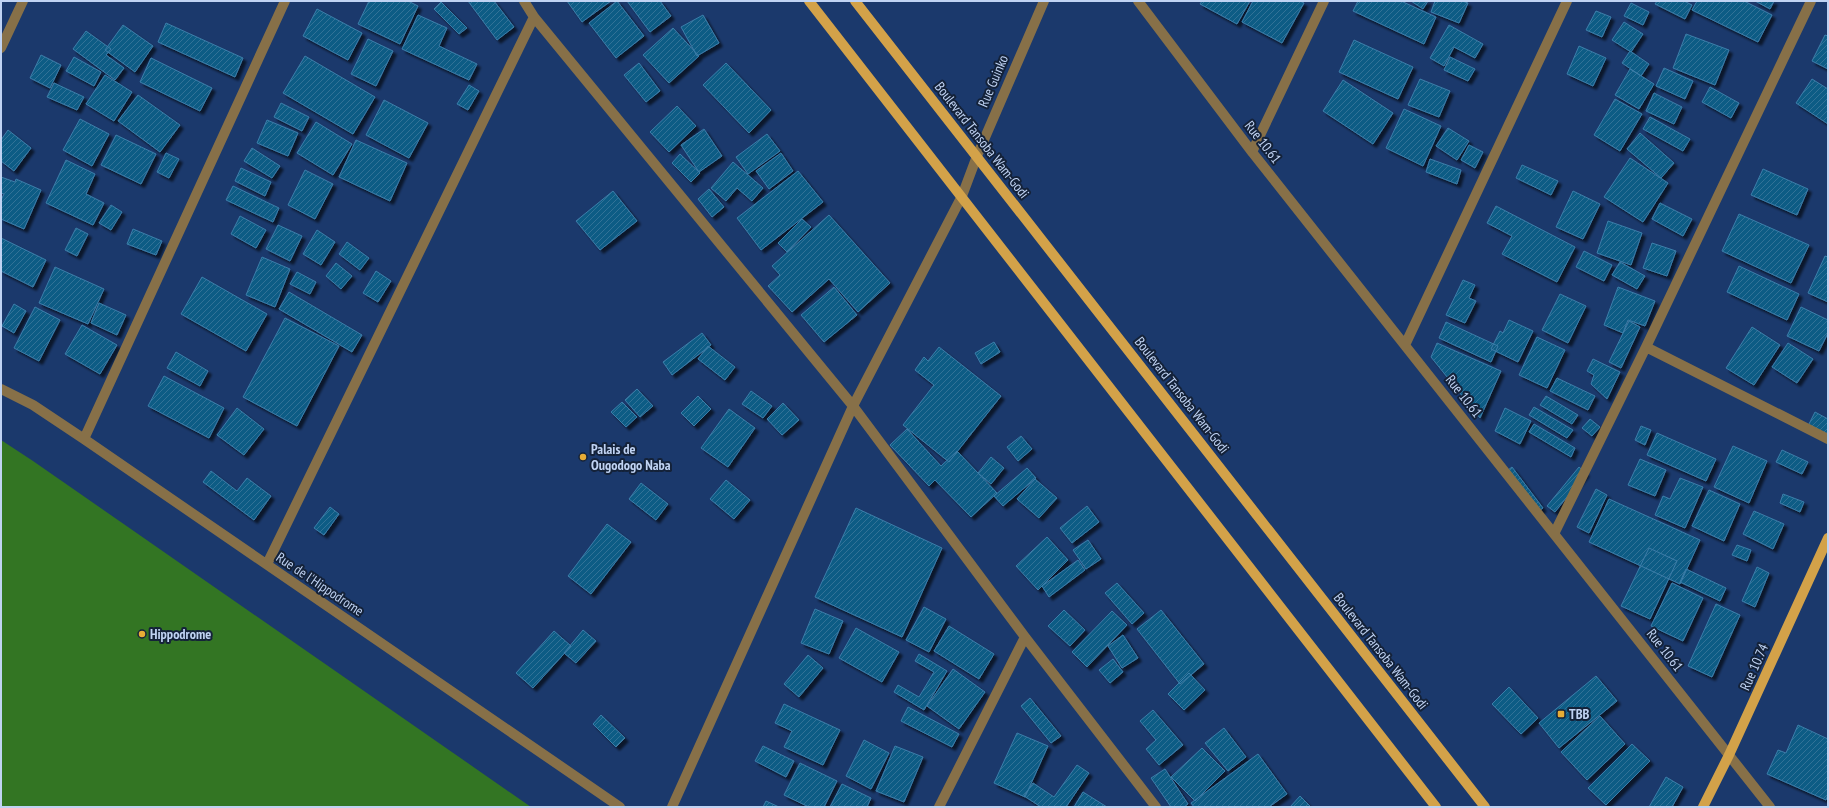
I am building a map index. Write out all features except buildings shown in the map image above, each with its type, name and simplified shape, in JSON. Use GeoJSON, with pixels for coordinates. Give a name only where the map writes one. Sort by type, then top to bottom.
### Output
{"type":"FeatureCollection","features":[{"type":"Feature","properties":{"kind":"main road"},"geometry":{"type":"LineString","coordinates":[[809,1],[1436,807]]}},
{"type":"Feature","properties":{"kind":"main road","name":"Boulevard Tansoba Wam-Godi"},"geometry":{"type":"LineString","coordinates":[[855,1],[1486,807]]}},
{"type":"Feature","properties":{"kind":"main road","name":"Rue 10.74"},"geometry":{"type":"LineString","coordinates":[[1703,807],[1730,755],[1828,538]]}},
{"type":"Feature","properties":{"kind":"street"},"geometry":{"type":"LineString","coordinates":[[1,48],[23,1]]}},
{"type":"Feature","properties":{"kind":"street"},"geometry":{"type":"LineString","coordinates":[[84,439],[285,1]]}},
{"type":"Feature","properties":{"kind":"street"},"geometry":{"type":"LineString","coordinates":[[524,1],[534,17],[853,406],[1025,636],[1156,807]]}},
{"type":"Feature","properties":{"kind":"street","name":"Rue Guinko"},"geometry":{"type":"LineString","coordinates":[[672,807],[853,406],[962,196],[977,156],[1044,1]]}},
{"type":"Feature","properties":{"kind":"street","name":"Rue 10.61"},"geometry":{"type":"LineString","coordinates":[[1138,1],[1252,152],[1770,807]]}},
{"type":"Feature","properties":{"kind":"street"},"geometry":{"type":"LineString","coordinates":[[1252,152],[1324,1]]}},
{"type":"Feature","properties":{"kind":"street"},"geometry":{"type":"LineString","coordinates":[[1405,345],[1567,1]]}},
{"type":"Feature","properties":{"kind":"street"},"geometry":{"type":"LineString","coordinates":[[1554,534],[1646,347],[1811,1]]}},
{"type":"Feature","properties":{"kind":"street"},"geometry":{"type":"LineString","coordinates":[[266,564],[534,17]]}},
{"type":"Feature","properties":{"kind":"street"},"geometry":{"type":"LineString","coordinates":[[1646,347],[1828,439]]}},
{"type":"Feature","properties":{"kind":"street","name":"Rue de l'Hippodrome"},"geometry":{"type":"LineString","coordinates":[[1,389],[33,405],[84,439],[620,807]]}},
{"type":"Feature","properties":{"kind":"street"},"geometry":{"type":"LineString","coordinates":[[939,807],[1025,636]]}},
{"type":"Feature","properties":{"kind":"green space","name":"Hippodrome"},"geometry":{"type":"Polygon","coordinates":[[[1,440],[33,461],[531,807],[1,807],[1,440]]]}},
{"type":"Feature","properties":{"kind":"place","name":"Palais de Ougodogo Naba"},"geometry":{"type":"Point","coordinates":[583,457]}},
{"type":"Feature","properties":{"kind":"place","name":"Hippodrome"},"geometry":{"type":"Point","coordinates":[142,634]}},
{"type":"Feature","properties":{"kind":"place","name":"TBB"},"geometry":{"type":"Point","coordinates":[1561,714]}}]}
